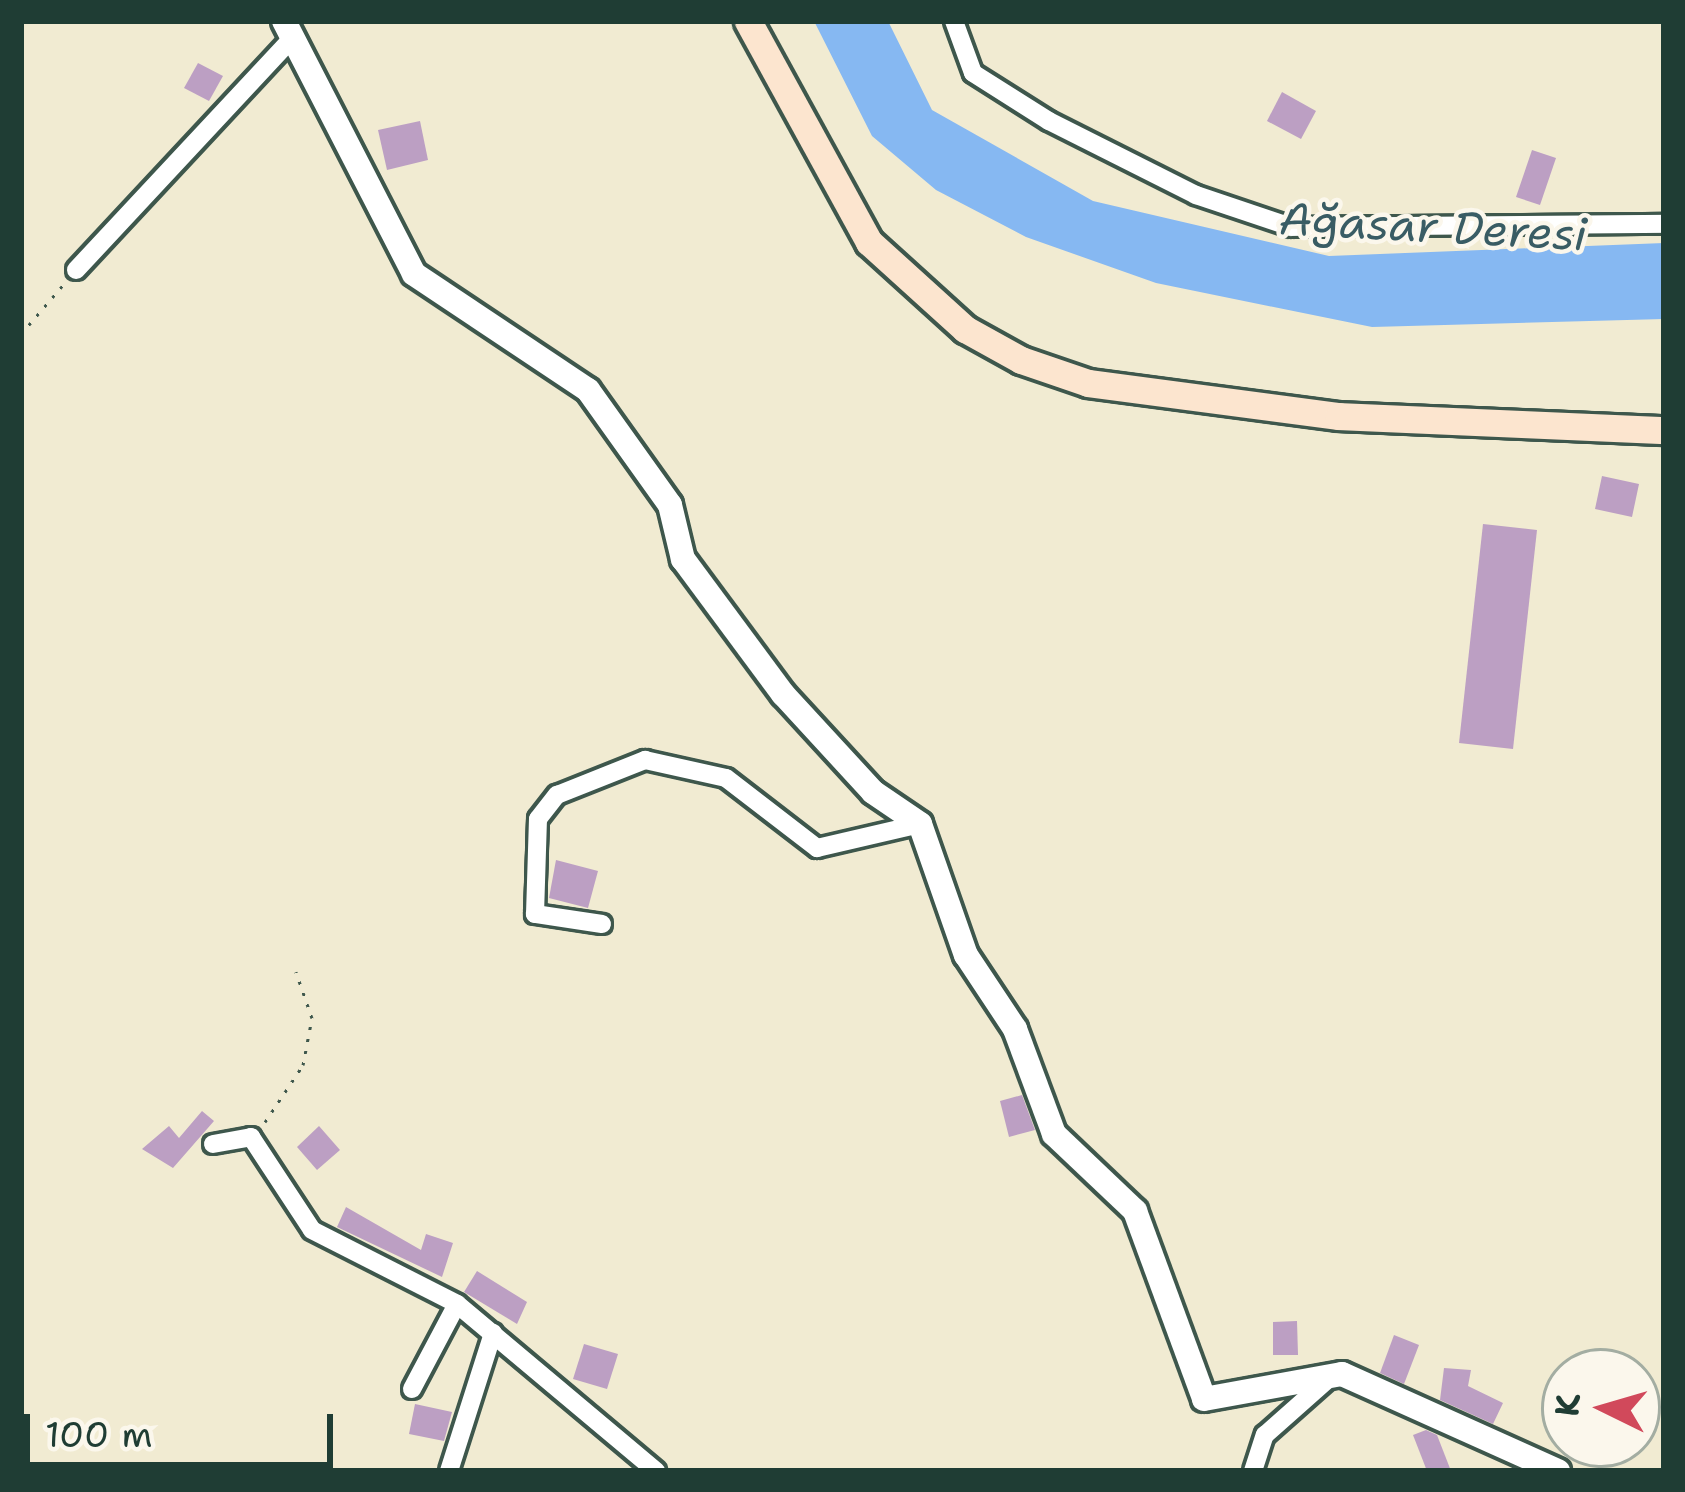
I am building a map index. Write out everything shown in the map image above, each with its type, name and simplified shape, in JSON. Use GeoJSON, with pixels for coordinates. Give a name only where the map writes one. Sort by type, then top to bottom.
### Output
{"type":"FeatureCollection","features":[{"type":"Feature","properties":{"kind":"main road"},"geometry":{"type":"LineString","coordinates":[[748,21],[869,242],[964,329],[1021,360],[1088,383],[1339,416],[1664,430]]}},
{"type":"Feature","properties":{"kind":"street"},"geometry":{"type":"LineString","coordinates":[[954,21],[973,73],[1049,121],[1196,195],[1292,226],[1664,224]]}},
{"type":"Feature","properties":{"kind":"street"},"geometry":{"type":"LineString","coordinates":[[76,271],[288,29],[414,274],[588,390],[670,505],[682,559],[783,694],[873,792],[920,824],[966,956],[1015,1029],[1054,1134],[1135,1211],[1204,1399],[1342,1374],[1558,1471]]}},
{"type":"Feature","properties":{"kind":"street"},"geometry":{"type":"LineString","coordinates":[[602,924],[535,914],[538,818],[557,795],[645,760],[726,778],[817,848],[920,824]]}},
{"type":"Feature","properties":{"kind":"street"},"geometry":{"type":"LineString","coordinates":[[213,1144],[251,1137],[312,1229],[457,1304],[656,1471]]}},
{"type":"Feature","properties":{"kind":"street"},"geometry":{"type":"LineString","coordinates":[[412,1389],[457,1304]]}},
{"type":"Feature","properties":{"kind":"street"},"geometry":{"type":"LineString","coordinates":[[449,1471],[494,1333]]}},
{"type":"Feature","properties":{"kind":"street"},"geometry":{"type":"LineString","coordinates":[[1253,1471],[1291,1405],[1342,1374]]}},
{"type":"Feature","properties":{"kind":"path"},"geometry":{"type":"LineString","coordinates":[[21,334],[76,271]]}},
{"type":"Feature","properties":{"kind":"path"},"geometry":{"type":"LineString","coordinates":[[251,1137],[303,1065],[312,1018],[296,972]]}},
{"type":"Feature","properties":{"kind":"water"},"geometry":{"type":"Polygon","coordinates":[[[814,21],[888,21],[932,110],[1093,201],[1329,256],[1664,243],[1664,319],[1372,327],[1156,283],[1026,237],[936,190],[872,136],[814,21]]]}},
{"type":"Feature","properties":{"kind":"building"},"geometry":{"type":"Polygon","coordinates":[[[198,63],[223,76],[209,101],[184,88],[198,63]]]}},
{"type":"Feature","properties":{"kind":"building"},"geometry":{"type":"Polygon","coordinates":[[[1282,92],[1316,111],[1301,139],[1267,121],[1282,92]]]}},
{"type":"Feature","properties":{"kind":"building"},"geometry":{"type":"Polygon","coordinates":[[[420,121],[428,160],[387,170],[378,130],[420,121]]]}},
{"type":"Feature","properties":{"kind":"building"},"geometry":{"type":"Polygon","coordinates":[[[1532,150],[1556,158],[1540,205],[1516,197],[1532,150]]]}},
{"type":"Feature","properties":{"kind":"building"},"geometry":{"type":"Polygon","coordinates":[[[1602,476],[1639,484],[1632,517],[1595,509],[1602,476]]]}},
{"type":"Feature","properties":{"kind":"building"},"geometry":{"type":"Polygon","coordinates":[[[1483,524],[1537,530],[1513,749],[1459,743],[1483,524]]]}},
{"type":"Feature","properties":{"kind":"building"},"geometry":{"type":"Polygon","coordinates":[[[556,860],[598,871],[588,908],[549,898],[556,860]]]}},
{"type":"Feature","properties":{"kind":"building"},"geometry":{"type":"Polygon","coordinates":[[[1022,1095],[1035,1130],[1009,1137],[1000,1101],[1022,1095]]]}},
{"type":"Feature","properties":{"kind":"building"},"geometry":{"type":"Polygon","coordinates":[[[202,1111],[214,1121],[173,1168],[142,1149],[169,1126],[179,1138],[202,1111]]]}},
{"type":"Feature","properties":{"kind":"building"},"geometry":{"type":"Polygon","coordinates":[[[319,1126],[340,1150],[317,1170],[297,1147],[319,1126]]]}},
{"type":"Feature","properties":{"kind":"building"},"geometry":{"type":"Polygon","coordinates":[[[346,1207],[421,1250],[426,1234],[453,1243],[442,1277],[337,1227],[346,1207]]]}},
{"type":"Feature","properties":{"kind":"building"},"geometry":{"type":"Polygon","coordinates":[[[477,1271],[527,1302],[517,1324],[464,1292],[477,1271]]]}},
{"type":"Feature","properties":{"kind":"building"},"geometry":{"type":"Polygon","coordinates":[[[1297,1321],[1298,1355],[1273,1355],[1273,1322],[1297,1321]]]}},
{"type":"Feature","properties":{"kind":"building"},"geometry":{"type":"Polygon","coordinates":[[[1394,1335],[1419,1345],[1404,1384],[1380,1373],[1394,1335]]]}},
{"type":"Feature","properties":{"kind":"building"},"geometry":{"type":"Polygon","coordinates":[[[584,1344],[618,1354],[607,1389],[573,1379],[584,1344]]]}},
{"type":"Feature","properties":{"kind":"building"},"geometry":{"type":"Polygon","coordinates":[[[1444,1368],[1471,1370],[1468,1386],[1503,1403],[1493,1424],[1440,1400],[1444,1368]]]}},
{"type":"Feature","properties":{"kind":"building"},"geometry":{"type":"Polygon","coordinates":[[[415,1404],[452,1412],[444,1441],[409,1434],[415,1404]]]}},
{"type":"Feature","properties":{"kind":"building"},"geometry":{"type":"Polygon","coordinates":[[[1426,1430],[1437,1435],[1451,1471],[1427,1471],[1413,1435],[1426,1430]]]}},
{"type":"Feature","properties":{"kind":"water label","name":"Ağasar Deresi"},"geometry":{"type":"Point","coordinates":[1433,227]}}]}
